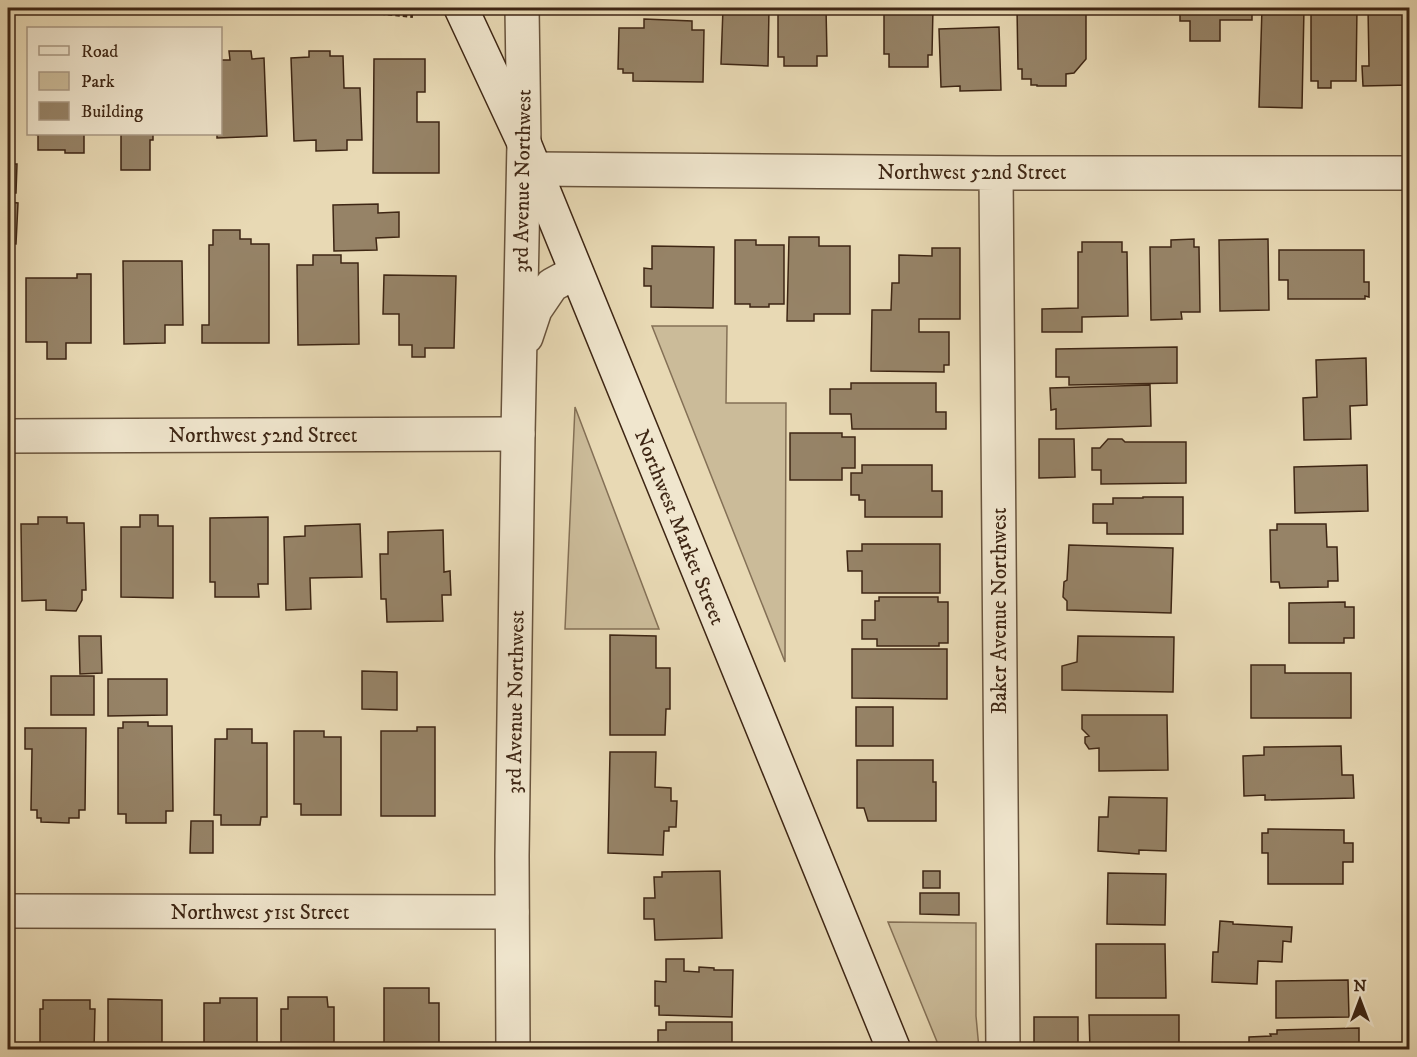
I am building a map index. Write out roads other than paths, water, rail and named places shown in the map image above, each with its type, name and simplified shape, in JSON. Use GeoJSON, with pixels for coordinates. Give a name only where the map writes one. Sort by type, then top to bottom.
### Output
{"type":"FeatureCollection","features":[{"type":"Feature","properties":{"kind":"street","name":"Northwest Market Street"},"geometry":{"type":"LineString","coordinates":[[460,8],[529,156],[894,1050]]}},
{"type":"Feature","properties":{"kind":"street","name":"3rd Avenue Northwest"},"geometry":{"type":"LineString","coordinates":[[513,1050],[512,912],[518,434],[529,156],[522,8]]}},
{"type":"Feature","properties":{"kind":"street","name":"Northwest 52nd Street"},"geometry":{"type":"LineString","coordinates":[[529,156],[996,173],[1410,173]]}},
{"type":"Feature","properties":{"kind":"street","name":"Baker Avenue Northwest"},"geometry":{"type":"LineString","coordinates":[[996,173],[1002,1050]]}},
{"type":"Feature","properties":{"kind":"street","name":"3rd Avenue Northwest"},"geometry":{"type":"LineString","coordinates":[[520,355],[535,310],[552,285],[576,272]]}},
{"type":"Feature","properties":{"kind":"street","name":"Northwest 52nd Street"},"geometry":{"type":"LineString","coordinates":[[8,436],[518,434]]}},
{"type":"Feature","properties":{"kind":"street","name":"Northwest 51st Street"},"geometry":{"type":"LineString","coordinates":[[8,911],[512,912]]}}]}
